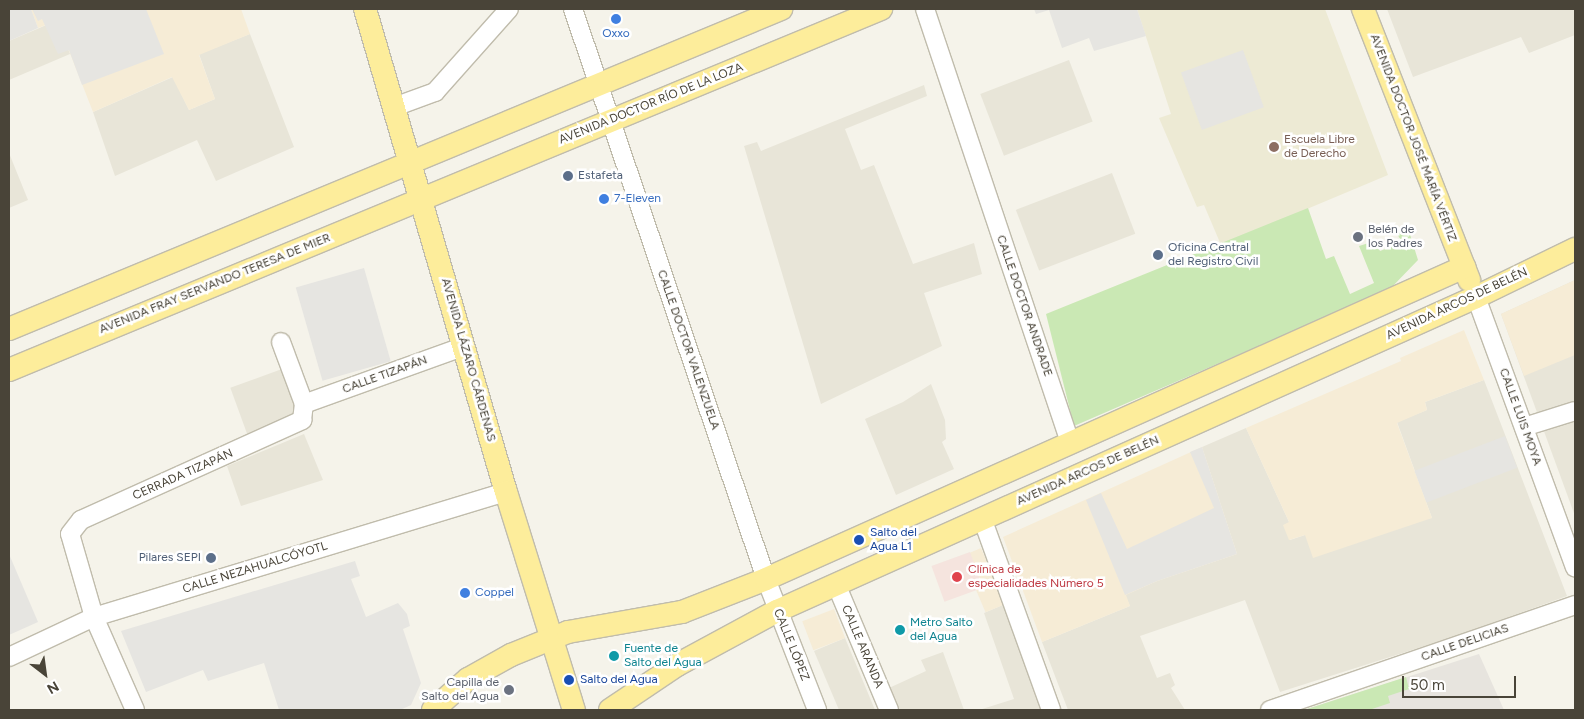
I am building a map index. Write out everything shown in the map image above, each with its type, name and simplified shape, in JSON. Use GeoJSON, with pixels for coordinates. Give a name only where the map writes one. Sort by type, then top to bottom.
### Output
{"type":"FeatureCollection","features":[{"type":"Feature","properties":{"kind":"main road","name":"AVENIDA LÁZARO CÁRDENAS"},"geometry":{"type":"LineString","coordinates":[[365,9],[465,346],[506,492],[574,710]]}},
{"type":"Feature","properties":{"kind":"main road"},"geometry":{"type":"LineString","coordinates":[[9,329],[598,83],[781,9]]}},
{"type":"Feature","properties":{"kind":"main road","name":"AVENIDA DOCTOR RÍO DE LA LOZA"},"geometry":{"type":"LineString","coordinates":[[421,199],[881,9]]}},
{"type":"Feature","properties":{"kind":"main road","name":"AVENIDA DOCTOR JOSÉ MARÍA VÉRTIZ"},"geometry":{"type":"LineString","coordinates":[[1363,9],[1464,267]]}},
{"type":"Feature","properties":{"kind":"main road","name":"AVENIDA FRAY SERVANDO TERESA DE MIER"},"geometry":{"type":"LineString","coordinates":[[9,370],[421,199]]}},
{"type":"Feature","properties":{"kind":"main road","name":"AVENIDA ARCOS DE BELÉN"},"geometry":{"type":"LineString","coordinates":[[610,710],[677,665],[777,611],[1476,297],[1575,249]]}},
{"type":"Feature","properties":{"kind":"main road"},"geometry":{"type":"LineString","coordinates":[[433,710],[482,669],[551,638],[595,626],[682,612],[766,579],[1464,267]]}},
{"type":"Feature","properties":{"kind":"main road","name":"CALLE LUIS MOYA"},"geometry":{"type":"LineString","coordinates":[[1464,267],[1476,297]]}},
{"type":"Feature","properties":{"kind":"street"},"geometry":{"type":"LineString","coordinates":[[394,107],[435,92],[509,9]]}},
{"type":"Feature","properties":{"kind":"street","name":"CALLE DOCTOR VALENZUELA"},"geometry":{"type":"LineString","coordinates":[[573,9],[766,579]]}},
{"type":"Feature","properties":{"kind":"street","name":"CALLE DOCTOR ANDRADE"},"geometry":{"type":"LineString","coordinates":[[925,9],[1070,443]]}},
{"type":"Feature","properties":{"kind":"street","name":"CALLE LUIS MOYA"},"geometry":{"type":"LineString","coordinates":[[1476,297],[1575,567]]}},
{"type":"Feature","properties":{"kind":"street"},"geometry":{"type":"LineString","coordinates":[[281,342],[304,404]]}},
{"type":"Feature","properties":{"kind":"street","name":"CALLE TIZAPÁN"},"geometry":{"type":"LineString","coordinates":[[304,404],[465,346]]}},
{"type":"Feature","properties":{"kind":"street","name":"CERRADA TIZAPÁN"},"geometry":{"type":"LineString","coordinates":[[94,617],[72,544],[70,534],[74,526],[81,520],[296,425],[302,420],[304,404]]}},
{"type":"Feature","properties":{"kind":"street"},"geometry":{"type":"LineString","coordinates":[[1524,427],[1575,411]]}},
{"type":"Feature","properties":{"kind":"street","name":"CALLE NEZAHUALCÓYOTL"},"geometry":{"type":"LineString","coordinates":[[9,656],[94,617],[506,492]]}},
{"type":"Feature","properties":{"kind":"street"},"geometry":{"type":"LineString","coordinates":[[982,518],[1051,710]]}},
{"type":"Feature","properties":{"kind":"street","name":"CALLE LÓPEZ"},"geometry":{"type":"LineString","coordinates":[[766,579],[817,710]]}},
{"type":"Feature","properties":{"kind":"street","name":"CALLE ARANDA"},"geometry":{"type":"LineString","coordinates":[[836,584],[889,710]]}},
{"type":"Feature","properties":{"kind":"street","name":"CALLE DELICIAS"},"geometry":{"type":"LineString","coordinates":[[1270,710],[1575,605]]}},
{"type":"Feature","properties":{"kind":"street"},"geometry":{"type":"LineString","coordinates":[[94,617],[135,710]]}},
{"type":"Feature","properties":{"kind":"shaded area"},"geometry":{"type":"Polygon","coordinates":[[[9,9],[31,9],[38,28],[9,41],[9,9]]]}},
{"type":"Feature","properties":{"kind":"shaded area"},"geometry":{"type":"Polygon","coordinates":[[[31,9],[241,9],[250,34],[199,55],[215,99],[189,110],[172,77],[93,112],[64,38],[51,23],[38,28],[31,9]]]}},
{"type":"Feature","properties":{"kind":"shaded area"},"geometry":{"type":"Polygon","coordinates":[[[32,9],[146,9],[164,54],[82,85],[69,50],[58,54],[42,19],[38,21],[32,9]]]}},
{"type":"Feature","properties":{"kind":"shaded area"},"geometry":{"type":"Polygon","coordinates":[[[1034,9],[1137,9],[1146,36],[1094,51],[1089,38],[1062,48],[1049,10],[1036,14],[1034,9]]]}},
{"type":"Feature","properties":{"kind":"shaded area","name":"Escuela Libre de Derecho"},"geometry":{"type":"Polygon","coordinates":[[[1137,9],[1325,9],[1388,175],[1221,245],[1204,205],[1197,207],[1159,118],[1171,114],[1137,9]]]}},
{"type":"Feature","properties":{"kind":"shaded area"},"geometry":{"type":"Polygon","coordinates":[[[1387,9],[1575,9],[1575,35],[1529,53],[1521,37],[1413,77],[1387,9]]]}},
{"type":"Feature","properties":{"kind":"shaded area"},"geometry":{"type":"Polygon","coordinates":[[[51,23],[64,38],[70,54],[9,80],[9,41],[51,23]]]}},
{"type":"Feature","properties":{"kind":"shaded area"},"geometry":{"type":"Polygon","coordinates":[[[250,34],[294,147],[216,181],[197,140],[115,176],[93,112],[173,77],[189,110],[215,99],[199,54],[250,34]]]}},
{"type":"Feature","properties":{"kind":"shaded area"},"geometry":{"type":"Polygon","coordinates":[[[1243,50],[1264,107],[1202,130],[1181,73],[1243,50]]]}},
{"type":"Feature","properties":{"kind":"shaded area"},"geometry":{"type":"Polygon","coordinates":[[[1069,60],[1093,122],[1004,156],[980,94],[1069,60]]]}},
{"type":"Feature","properties":{"kind":"shaded area"},"geometry":{"type":"Polygon","coordinates":[[[924,85],[927,96],[845,129],[861,170],[874,165],[913,264],[974,243],[982,274],[924,293],[942,346],[821,404],[744,146],[757,142],[761,151],[924,85]]]}},
{"type":"Feature","properties":{"kind":"shaded area"},"geometry":{"type":"Polygon","coordinates":[[[9,153],[28,200],[9,208],[9,153]]]}},
{"type":"Feature","properties":{"kind":"shaded area"},"geometry":{"type":"Polygon","coordinates":[[[1112,173],[1135,234],[1039,271],[1016,210],[1112,173]]]}},
{"type":"Feature","properties":{"kind":"shaded area"},"geometry":{"type":"Polygon","coordinates":[[[364,268],[391,361],[322,381],[296,288],[364,268]]]}},
{"type":"Feature","properties":{"kind":"shaded area"},"geometry":{"type":"Polygon","coordinates":[[[1575,280],[1575,516],[1501,314],[1575,280]]]}},
{"type":"Feature","properties":{"kind":"shaded area"},"geometry":{"type":"Polygon","coordinates":[[[1575,280],[1575,355],[1524,376],[1501,314],[1575,280]]]}},
{"type":"Feature","properties":{"kind":"shaded area"},"geometry":{"type":"Polygon","coordinates":[[[1464,330],[1484,380],[1425,402],[1427,410],[1397,423],[1432,518],[1313,558],[1305,535],[1289,540],[1283,525],[1289,522],[1246,428],[1401,361],[1400,358],[1464,330]]]}},
{"type":"Feature","properties":{"kind":"shaded area"},"geometry":{"type":"Polygon","coordinates":[[[282,369],[299,415],[247,434],[230,388],[282,369]]]}},
{"type":"Feature","properties":{"kind":"shaded area"},"geometry":{"type":"Polygon","coordinates":[[[1484,380],[1567,596],[1453,637],[1280,692],[1245,600],[1140,636],[1157,678],[1170,673],[1175,685],[1171,688],[1185,710],[1068,710],[1042,642],[1130,606],[1125,595],[1157,581],[1237,554],[1202,447],[1246,428],[1289,522],[1290,540],[1305,535],[1432,518],[1397,422],[1427,410],[1425,402],[1484,380]]]}},
{"type":"Feature","properties":{"kind":"shaded area"},"geometry":{"type":"Polygon","coordinates":[[[931,384],[945,420],[946,439],[942,442],[954,469],[896,495],[865,419],[903,402],[931,384]]]}},
{"type":"Feature","properties":{"kind":"shaded area"},"geometry":{"type":"Polygon","coordinates":[[[304,434],[323,480],[241,506],[227,466],[304,434]]]}},
{"type":"Feature","properties":{"kind":"shaded area"},"geometry":{"type":"Polygon","coordinates":[[[1505,436],[1517,468],[1427,503],[1414,471],[1505,436]]]}},
{"type":"Feature","properties":{"kind":"shaded area"},"geometry":{"type":"Polygon","coordinates":[[[1202,447],[1237,554],[1157,581],[1126,595],[1130,606],[1042,642],[1003,537],[1202,447]]]}},
{"type":"Feature","properties":{"kind":"shaded area"},"geometry":{"type":"Polygon","coordinates":[[[1202,447],[1237,554],[1157,581],[1125,595],[1086,500],[1101,493],[1127,549],[1214,508],[1190,452],[1202,447]]]}},
{"type":"Feature","properties":{"kind":"shaded area"},"geometry":{"type":"Polygon","coordinates":[[[981,548],[1005,604],[986,612],[962,556],[981,548]]]}},
{"type":"Feature","properties":{"kind":"shaded area","name":"Clínica de especialidades Número 5"},"geometry":{"type":"Polygon","coordinates":[[[970,552],[983,588],[944,602],[931,566],[970,552]]]}},
{"type":"Feature","properties":{"kind":"shaded area"},"geometry":{"type":"Polygon","coordinates":[[[9,554],[38,622],[9,635],[9,554]]]}},
{"type":"Feature","properties":{"kind":"shaded area"},"geometry":{"type":"Polygon","coordinates":[[[355,561],[360,576],[351,579],[366,617],[398,603],[407,614],[410,626],[403,629],[421,683],[411,705],[400,710],[279,710],[264,663],[208,681],[203,670],[146,692],[121,631],[355,561]]]}},
{"type":"Feature","properties":{"kind":"shaded area"},"geometry":{"type":"Polygon","coordinates":[[[1005,604],[1044,710],[979,710],[1014,699],[984,613],[1005,604]]]}},
{"type":"Feature","properties":{"kind":"shaded area"},"geometry":{"type":"Polygon","coordinates":[[[834,609],[845,638],[813,650],[802,621],[834,609]]]}},
{"type":"Feature","properties":{"kind":"shaded area"},"geometry":{"type":"Polygon","coordinates":[[[845,638],[875,710],[839,710],[814,651],[845,638]]]}},
{"type":"Feature","properties":{"kind":"shaded area"},"geometry":{"type":"Polygon","coordinates":[[[943,652],[964,710],[898,710],[889,688],[926,671],[921,660],[943,652]]]}},
{"type":"Feature","properties":{"kind":"shaded area"},"geometry":{"type":"Polygon","coordinates":[[[1479,654],[1504,710],[1304,710],[1479,654]]]}},
{"type":"Feature","properties":{"kind":"green space"},"geometry":{"type":"Polygon","coordinates":[[[1308,208],[1326,259],[1334,256],[1350,294],[1374,283],[1359,246],[1375,241],[1380,251],[1401,243],[1397,232],[1408,228],[1418,260],[1390,289],[1074,426],[1046,314],[1308,208]]]}},
{"type":"Feature","properties":{"kind":"green space"},"geometry":{"type":"Polygon","coordinates":[[[1406,677],[1409,689],[1388,696],[1390,703],[1369,710],[1304,710],[1406,677]]]}},
{"type":"Feature","properties":{"kind":"place","name":"Oxxo"},"geometry":{"type":"Point","coordinates":[616,19]}},
{"type":"Feature","properties":{"kind":"place","name":"Escuela Libre de Derecho"},"geometry":{"type":"Point","coordinates":[1274,147]}},
{"type":"Feature","properties":{"kind":"place","name":"Estafeta"},"geometry":{"type":"Point","coordinates":[568,176]}},
{"type":"Feature","properties":{"kind":"place","name":"7-Eleven"},"geometry":{"type":"Point","coordinates":[604,199]}},
{"type":"Feature","properties":{"kind":"place","name":"Belén de los Padres"},"geometry":{"type":"Point","coordinates":[1358,237]}},
{"type":"Feature","properties":{"kind":"place","name":"Oficina Central del Registro Civil"},"geometry":{"type":"Point","coordinates":[1158,255]}},
{"type":"Feature","properties":{"kind":"place","name":"Salto del Agua L1"},"geometry":{"type":"Point","coordinates":[859,540]}},
{"type":"Feature","properties":{"kind":"place","name":"Pilares SEPI"},"geometry":{"type":"Point","coordinates":[211,558]}},
{"type":"Feature","properties":{"kind":"place","name":"Clínica de especialidades Número 5"},"geometry":{"type":"Point","coordinates":[957,577]}},
{"type":"Feature","properties":{"kind":"place","name":"Coppel"},"geometry":{"type":"Point","coordinates":[465,593]}},
{"type":"Feature","properties":{"kind":"place","name":"Metro Salto del Agua"},"geometry":{"type":"Point","coordinates":[900,630]}},
{"type":"Feature","properties":{"kind":"place","name":"Fuente de Salto del Agua"},"geometry":{"type":"Point","coordinates":[614,656]}},
{"type":"Feature","properties":{"kind":"place","name":"Salto del Agua"},"geometry":{"type":"Point","coordinates":[569,680]}},
{"type":"Feature","properties":{"kind":"place","name":"Capilla de Salto del Agua"},"geometry":{"type":"Point","coordinates":[509,690]}}]}
